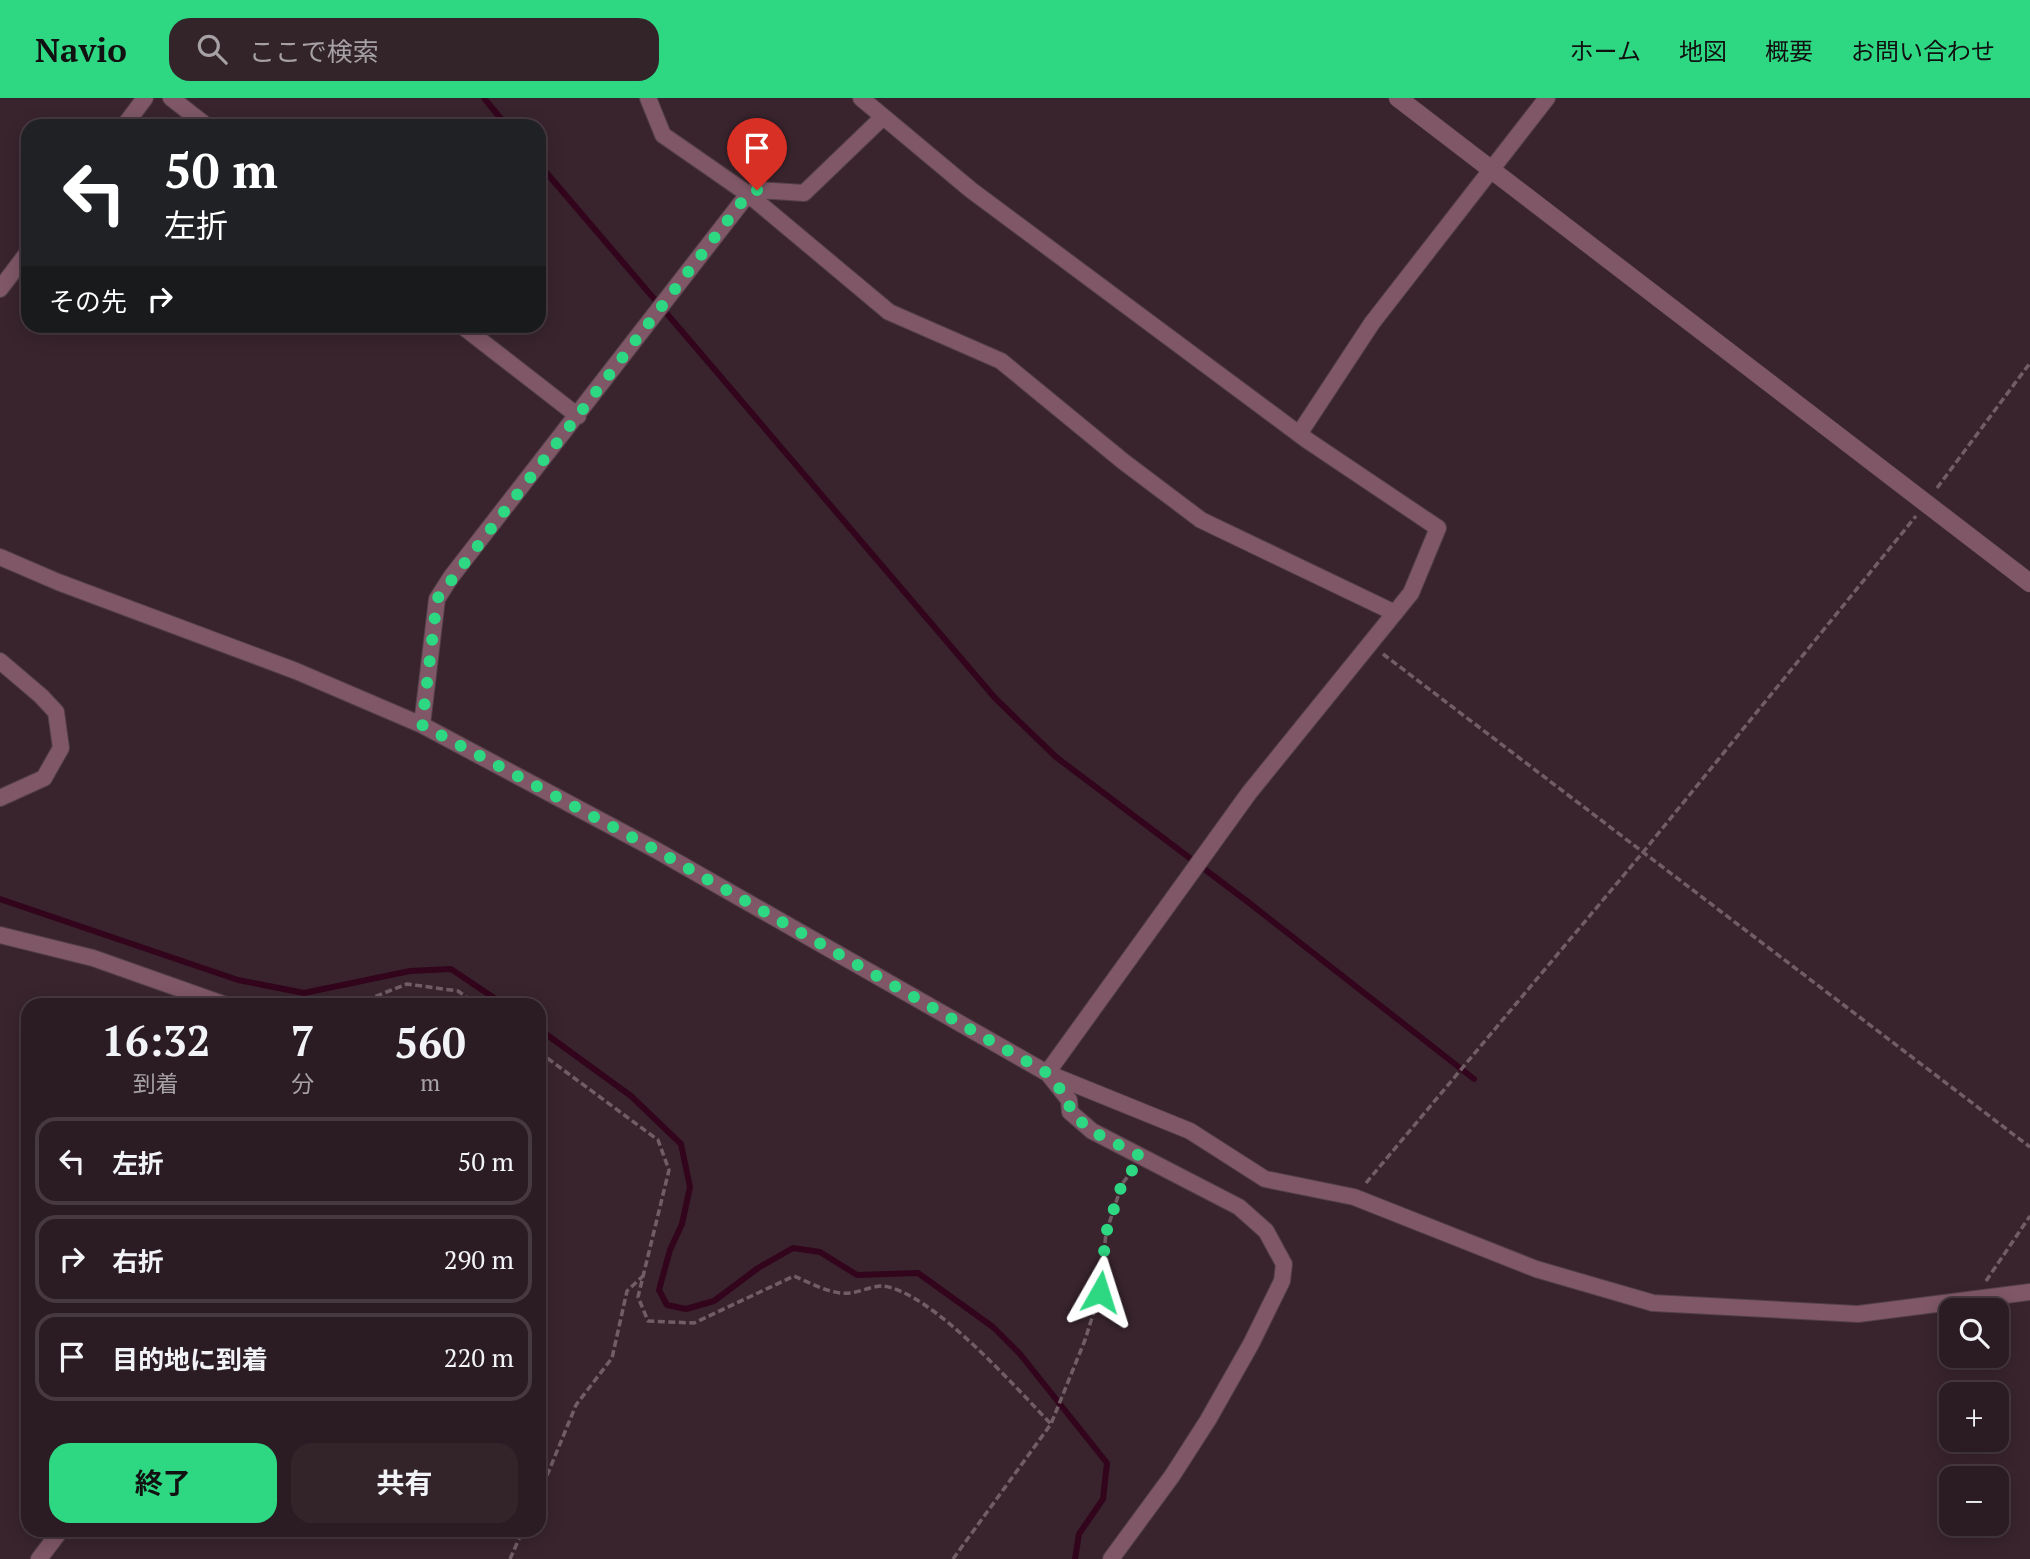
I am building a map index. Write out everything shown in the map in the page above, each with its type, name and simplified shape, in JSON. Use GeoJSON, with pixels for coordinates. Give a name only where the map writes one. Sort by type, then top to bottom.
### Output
{"type":"FeatureCollection","features":[{"type":"Feature","properties":{"kind":"street"},"geometry":{"type":"LineString","coordinates":[[129,119],[145,98]]}},
{"type":"Feature","properties":{"kind":"street"},"geometry":{"type":"LineString","coordinates":[[171,98],[198,119]]}},
{"type":"Feature","properties":{"kind":"street"},"geometry":{"type":"LineString","coordinates":[[648,98],[663,135],[748,194],[889,312],[945,334],[1000,361],[1124,462],[1201,520],[1395,613]]}},
{"type":"Feature","properties":{"kind":"street"},"geometry":{"type":"LineString","coordinates":[[861,98],[971,190],[1299,434],[1438,528],[1411,593],[1249,793],[1047,1073]]}},
{"type":"Feature","properties":{"kind":"street"},"geometry":{"type":"LineString","coordinates":[[1398,98],[1928,501],[2030,583]]}},
{"type":"Feature","properties":{"kind":"street"},"geometry":{"type":"LineString","coordinates":[[1299,434],[1371,323],[1547,98]]}},
{"type":"Feature","properties":{"kind":"street"},"geometry":{"type":"LineString","coordinates":[[422,725],[437,599],[748,194],[757,190],[804,193],[883,117]]}},
{"type":"Feature","properties":{"kind":"street"},"geometry":{"type":"LineString","coordinates":[[0,289],[21,261]]}},
{"type":"Feature","properties":{"kind":"street"},"geometry":{"type":"LineString","coordinates":[[471,333],[578,416]]}},
{"type":"Feature","properties":{"kind":"street"},"geometry":{"type":"LineString","coordinates":[[0,557],[58,582],[296,671],[422,725],[656,850],[1047,1073],[1190,1130],[1265,1179],[1354,1197],[1536,1269],[1653,1303],[1858,1314],[1939,1303]]}},
{"type":"Feature","properties":{"kind":"street"},"geometry":{"type":"LineString","coordinates":[[0,661],[41,696],[55,712],[61,748],[44,778],[0,799]]}},
{"type":"Feature","properties":{"kind":"street"},"geometry":{"type":"LineString","coordinates":[[0,935],[93,958],[206,998]]}},
{"type":"Feature","properties":{"kind":"street"},"geometry":{"type":"LineString","coordinates":[[1047,1073],[1069,1100],[1070,1112],[1092,1131],[1239,1207],[1266,1231],[1284,1264],[1282,1281],[1251,1344],[1208,1420],[1172,1476],[1111,1559]]}},
{"type":"Feature","properties":{"kind":"street"},"geometry":{"type":"LineString","coordinates":[[1974,1298],[2030,1292]]}},
{"type":"Feature","properties":{"kind":"street"},"geometry":{"type":"LineString","coordinates":[[39,1559],[56,1537]]}},
{"type":"Feature","properties":{"kind":"path"},"geometry":{"type":"LineString","coordinates":[[1354,1197],[1644,851],[1928,501],[2030,363]]}},
{"type":"Feature","properties":{"kind":"path"},"geometry":{"type":"LineString","coordinates":[[1370,644],[2030,1147]]}},
{"type":"Feature","properties":{"kind":"path"},"geometry":{"type":"LineString","coordinates":[[371,998],[407,984],[458,991],[468,998]]}},
{"type":"Feature","properties":{"kind":"path"},"geometry":{"type":"LineString","coordinates":[[546,1057],[658,1140],[669,1170],[638,1297],[648,1321],[694,1323],[794,1276],[822,1288],[848,1293],[881,1286],[901,1292],[959,1330],[1051,1424]]}},
{"type":"Feature","properties":{"kind":"path"},"geometry":{"type":"LineString","coordinates":[[953,1559],[1051,1424],[1085,1340],[1100,1292],[1106,1233],[1122,1184],[1142,1157]]}},
{"type":"Feature","properties":{"kind":"path"},"geometry":{"type":"LineString","coordinates":[[1974,1298],[2030,1216]]}},
{"type":"Feature","properties":{"kind":"path"},"geometry":{"type":"LineString","coordinates":[[546,1477],[576,1405],[612,1358],[627,1291],[645,1274]]}},
{"type":"Feature","properties":{"kind":"path"},"geometry":{"type":"LineString","coordinates":[[510,1559],[520,1537]]}},
{"type":"Feature","properties":{"kind":"waterway"},"geometry":{"type":"LineString","coordinates":[[484,98],[501,119]]}},
{"type":"Feature","properties":{"kind":"waterway"},"geometry":{"type":"LineString","coordinates":[[546,172],[995,698],[1056,757],[1248,902],[1474,1079]]}},
{"type":"Feature","properties":{"kind":"waterway"},"geometry":{"type":"LineString","coordinates":[[0,899],[238,980],[304,993],[410,971],[451,969],[494,998]]}},
{"type":"Feature","properties":{"kind":"waterway"},"geometry":{"type":"LineString","coordinates":[[546,1034],[631,1096],[681,1144],[690,1187],[682,1224],[670,1250],[659,1290],[667,1305],[686,1309],[714,1301],[758,1268],[793,1248],[820,1252],[857,1275],[918,1273],[993,1327],[1020,1354],[1107,1463],[1103,1499],[1079,1534],[1075,1559]]}},
{"type":"Feature","properties":{"kind":"route"},"geometry":{"type":"LineString","coordinates":[[757,190],[748,194],[697,259],[451,577],[437,599],[422,725],[656,850],[1047,1073],[1069,1100],[1070,1112],[1092,1131],[1142,1157],[1122,1184],[1106,1233],[1100,1292]]}}]}
